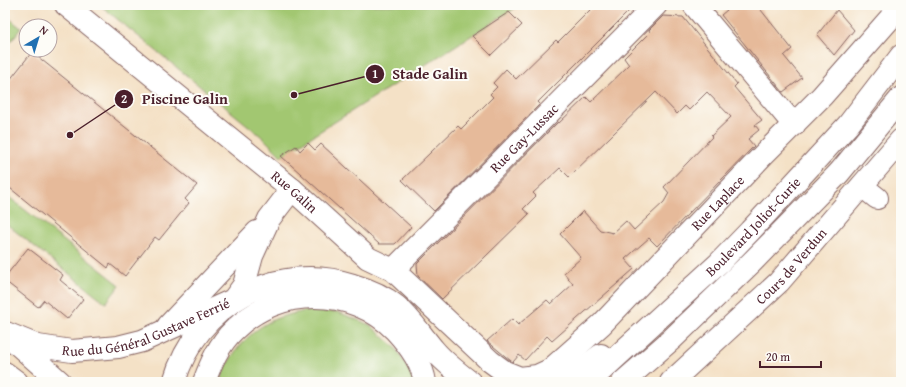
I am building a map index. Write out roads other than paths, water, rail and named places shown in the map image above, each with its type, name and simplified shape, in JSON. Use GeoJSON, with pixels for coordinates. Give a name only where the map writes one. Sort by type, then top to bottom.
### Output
{"type":"FeatureCollection","features":[{"type":"Feature","properties":{"kind":"street","name":"Rue Galin"},"geometry":{"type":"LineString","coordinates":[[66,5],[292,189],[368,258],[393,270],[490,361],[505,372],[520,378]]}},
{"type":"Feature","properties":{"kind":"street","name":"Rue Gay-Lussac"},"geometry":{"type":"LineString","coordinates":[[393,270],[656,5]]}},
{"type":"Feature","properties":{"kind":"street"},"geometry":{"type":"LineString","coordinates":[[694,5],[794,125]]}},
{"type":"Feature","properties":{"kind":"street","name":"Rue Laplace"},"geometry":{"type":"LineString","coordinates":[[520,378],[537,376],[550,370],[602,324],[764,154],[822,96],[901,6]]}},
{"type":"Feature","properties":{"kind":"street","name":"Boulevard Joliot-Curie"},"geometry":{"type":"LineString","coordinates":[[589,382],[719,263],[848,125],[901,56]]}},
{"type":"Feature","properties":{"kind":"street","name":"Boulevard Joliot-Curie"},"geometry":{"type":"LineString","coordinates":[[623,382],[672,339],[753,261],[838,174],[901,98]]}},
{"type":"Feature","properties":{"kind":"street","name":"Cours de Verdun"},"geometry":{"type":"LineString","coordinates":[[671,382],[779,282],[870,192],[901,140]]}},
{"type":"Feature","properties":{"kind":"street"},"geometry":{"type":"LineString","coordinates":[[641,382],[760,268],[788,238],[838,174]]}},
{"type":"Feature","properties":{"kind":"street","name":"Rue du Général Gustave Ferrié"},"geometry":{"type":"LineString","coordinates":[[5,333],[38,346],[72,351],[118,347],[142,341],[233,300],[244,285],[252,256],[269,219],[292,189]]}},
{"type":"Feature","properties":{"kind":"street"},"geometry":{"type":"LineString","coordinates":[[161,333],[269,219]]}},
{"type":"Feature","properties":{"kind":"street"},"geometry":{"type":"LineString","coordinates":[[564,382],[614,347],[719,263]]}},
{"type":"Feature","properties":{"kind":"street"},"geometry":{"type":"LineString","coordinates":[[174,382],[177,372],[193,342],[204,326],[233,300],[258,287],[285,279],[312,277],[340,280],[369,290],[395,306],[415,325],[434,351],[470,382]]}},
{"type":"Feature","properties":{"kind":"street"},"geometry":{"type":"LineString","coordinates":[[204,382],[213,358],[234,330],[254,314],[287,299],[313,296],[335,297],[354,303],[384,319],[403,338],[414,354],[424,374],[425,382]]}},
{"type":"Feature","properties":{"kind":"street"},"geometry":{"type":"LineString","coordinates":[[5,333],[60,382]]}},
{"type":"Feature","properties":{"kind":"street"},"geometry":{"type":"LineString","coordinates":[[5,374],[17,382]]}},
{"type":"Feature","properties":{"kind":"place","name":"Stade Galin"},"geometry":{"type":"Point","coordinates":[294,95]}},
{"type":"Feature","properties":{"kind":"place","name":"Piscine Galin"},"geometry":{"type":"Point","coordinates":[70,135]}}]}
